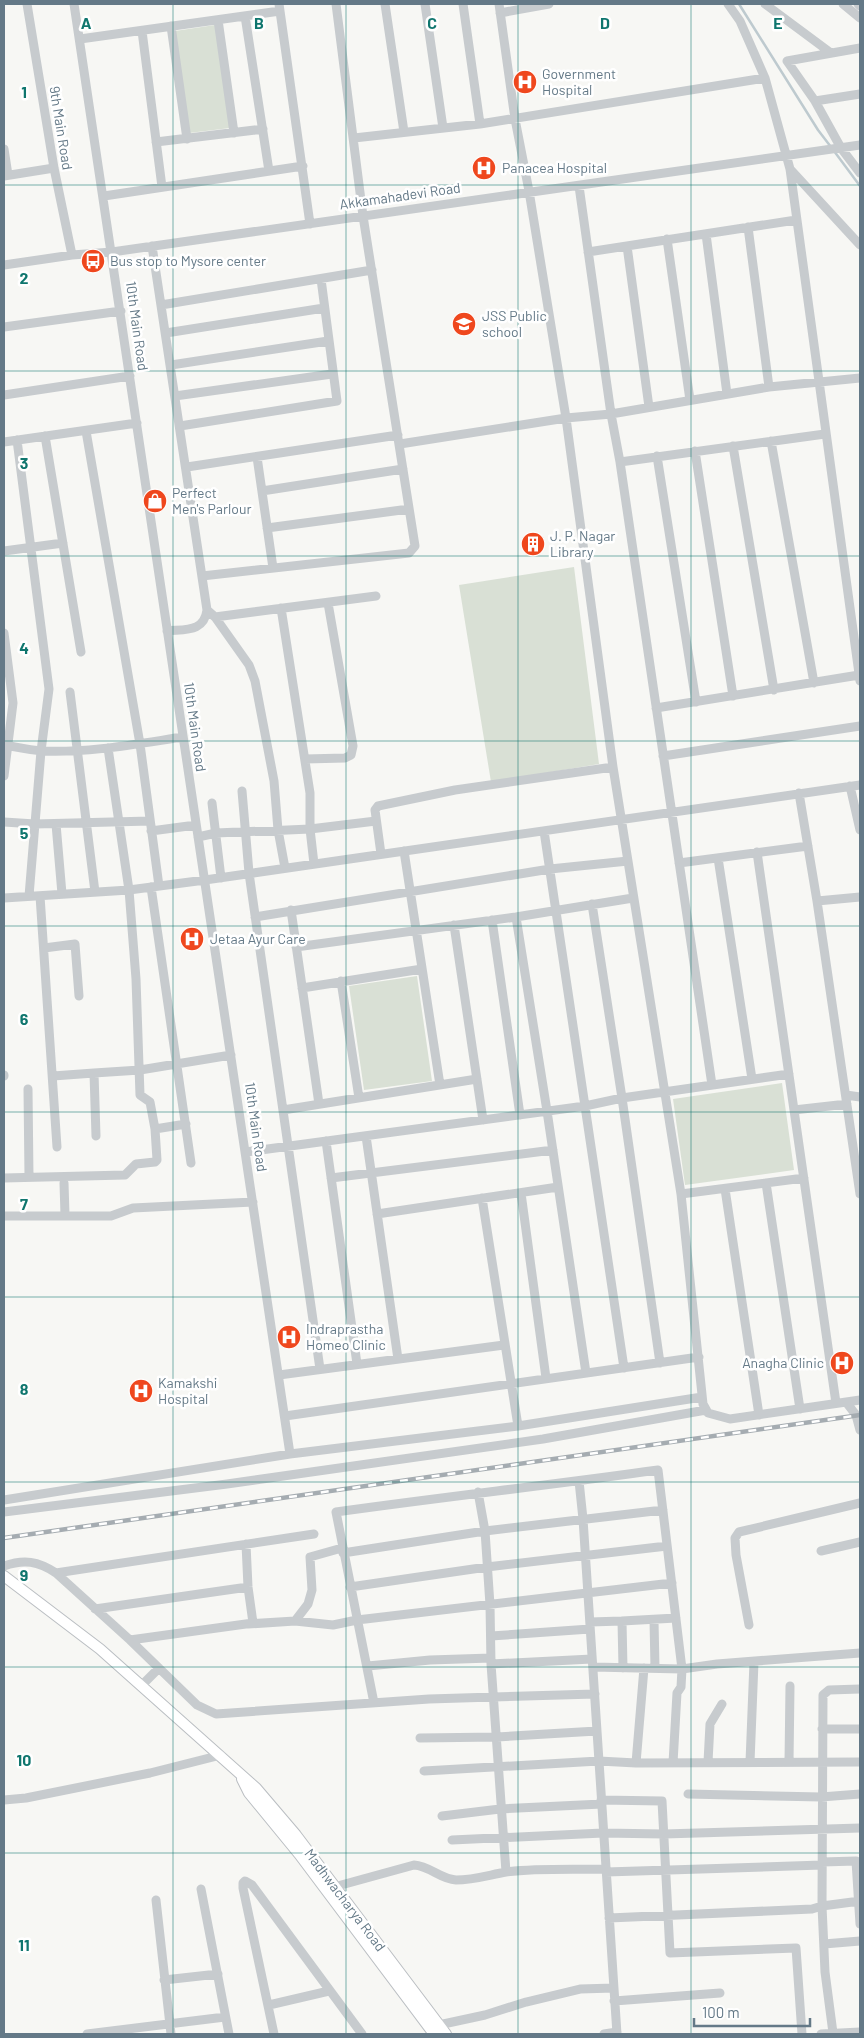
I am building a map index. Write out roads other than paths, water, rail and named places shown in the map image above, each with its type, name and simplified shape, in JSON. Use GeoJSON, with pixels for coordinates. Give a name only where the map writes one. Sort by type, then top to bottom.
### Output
{"type":"FeatureCollection","features":[{"type":"Feature","properties":{"kind":"main road","name":"Madhwacharya Road"},"geometry":{"type":"LineString","coordinates":[[4,1576],[100,1649],[256,1788],[290,1828],[334,1887],[434,2029]]}},
{"type":"Feature","properties":{"kind":"main road","name":"Madhwacharya Road"},"geometry":{"type":"LineString","coordinates":[[238,1772],[249,1793],[299,1854],[434,2029],[446,2034]]}},
{"type":"Feature","properties":{"kind":"street","name":"9th Main Road"},"geometry":{"type":"LineString","coordinates":[[27,4],[54,168],[72,255]]}},
{"type":"Feature","properties":{"kind":"street","name":"10th Main Road"},"geometry":{"type":"LineString","coordinates":[[74,4],[290,1454]]}},
{"type":"Feature","properties":{"kind":"street"},"geometry":{"type":"LineString","coordinates":[[202,576],[412,552],[415,546],[364,216],[336,4]]}},
{"type":"Feature","properties":{"kind":"street"},"geometry":{"type":"LineString","coordinates":[[385,4],[404,132]]}},
{"type":"Feature","properties":{"kind":"street"},"geometry":{"type":"LineString","coordinates":[[425,4],[443,128]]}},
{"type":"Feature","properties":{"kind":"street"},"geometry":{"type":"LineString","coordinates":[[463,4],[480,124]]}},
{"type":"Feature","properties":{"kind":"street"},"geometry":{"type":"LineString","coordinates":[[549,4],[499,8],[515,119],[529,191],[566,418],[613,767],[680,1194],[702,1397],[708,1413],[730,1419],[860,1400]]}},
{"type":"Feature","properties":{"kind":"street"},"geometry":{"type":"LineString","coordinates":[[656,708],[814,683],[860,678],[790,169],[765,78],[740,20],[728,4]]}},
{"type":"Feature","properties":{"kind":"street"},"geometry":{"type":"LineString","coordinates":[[765,4],[831,53]]}},
{"type":"Feature","properties":{"kind":"street"},"geometry":{"type":"LineString","coordinates":[[843,4],[860,18]]}},
{"type":"Feature","properties":{"kind":"street"},"geometry":{"type":"LineString","coordinates":[[80,39],[246,16],[279,7],[310,224]]}},
{"type":"Feature","properties":{"kind":"street"},"geometry":{"type":"LineString","coordinates":[[246,16],[269,171]]}},
{"type":"Feature","properties":{"kind":"street"},"geometry":{"type":"LineString","coordinates":[[218,20],[234,133]]}},
{"type":"Feature","properties":{"kind":"street"},"geometry":{"type":"LineString","coordinates":[[171,26],[187,139]]}},
{"type":"Feature","properties":{"kind":"street"},"geometry":{"type":"LineString","coordinates":[[142,30],[162,187]]}},
{"type":"Feature","properties":{"kind":"street"},"geometry":{"type":"LineString","coordinates":[[860,48],[787,61],[814,101],[841,148],[860,173]]}},
{"type":"Feature","properties":{"kind":"street"},"geometry":{"type":"LineString","coordinates":[[354,138],[515,119],[765,78]]}},
{"type":"Feature","properties":{"kind":"street"},"geometry":{"type":"LineString","coordinates":[[814,101],[860,94]]}},
{"type":"Feature","properties":{"kind":"street"},"geometry":{"type":"LineString","coordinates":[[156,142],[263,129]]}},
{"type":"Feature","properties":{"kind":"street","name":"Akkamahadevi Road"},"geometry":{"type":"LineString","coordinates":[[4,266],[860,145]]}},
{"type":"Feature","properties":{"kind":"street"},"geometry":{"type":"LineString","coordinates":[[4,149],[6,175],[54,168]]}},
{"type":"Feature","properties":{"kind":"street"},"geometry":{"type":"LineString","coordinates":[[104,196],[303,166]]}},
{"type":"Feature","properties":{"kind":"street"},"geometry":{"type":"LineString","coordinates":[[790,169],[860,245]]}},
{"type":"Feature","properties":{"kind":"street"},"geometry":{"type":"LineString","coordinates":[[579,186],[611,414],[620,462],[712,1085]]}},
{"type":"Feature","properties":{"kind":"street"},"geometry":{"type":"LineString","coordinates":[[588,252],[796,220]]}},
{"type":"Feature","properties":{"kind":"street"},"geometry":{"type":"LineString","coordinates":[[748,227],[769,387]]}},
{"type":"Feature","properties":{"kind":"street"},"geometry":{"type":"LineString","coordinates":[[706,234],[727,394]]}},
{"type":"Feature","properties":{"kind":"street"},"geometry":{"type":"LineString","coordinates":[[667,240],[690,400]]}},
{"type":"Feature","properties":{"kind":"street"},"geometry":{"type":"LineString","coordinates":[[152,246],[187,467],[207,610],[206,620],[199,626],[168,631]]}},
{"type":"Feature","properties":{"kind":"street"},"geometry":{"type":"LineString","coordinates":[[627,246],[649,407]]}},
{"type":"Feature","properties":{"kind":"street"},"geometry":{"type":"LineString","coordinates":[[161,305],[372,270]]}},
{"type":"Feature","properties":{"kind":"street"},"geometry":{"type":"LineString","coordinates":[[180,426],[337,401],[321,279]]}},
{"type":"Feature","properties":{"kind":"street"},"geometry":{"type":"LineString","coordinates":[[166,333],[324,308]]}},
{"type":"Feature","properties":{"kind":"street"},"geometry":{"type":"LineString","coordinates":[[4,327],[121,311]]}},
{"type":"Feature","properties":{"kind":"street"},"geometry":{"type":"LineString","coordinates":[[171,364],[328,341]]}},
{"type":"Feature","properties":{"kind":"street"},"geometry":{"type":"LineString","coordinates":[[175,396],[332,374]]}},
{"type":"Feature","properties":{"kind":"street"},"geometry":{"type":"LineString","coordinates":[[4,395],[130,376]]}},
{"type":"Feature","properties":{"kind":"street"},"geometry":{"type":"LineString","coordinates":[[187,467],[566,418],[611,414],[769,387],[860,378]]}},
{"type":"Feature","properties":{"kind":"street"},"geometry":{"type":"LineString","coordinates":[[4,442],[137,423]]}},
{"type":"Feature","properties":{"kind":"street"},"geometry":{"type":"LineString","coordinates":[[86,430],[140,744],[150,821],[155,887],[191,1163]]}},
{"type":"Feature","properties":{"kind":"street"},"geometry":{"type":"LineString","coordinates":[[620,462],[825,434]]}},
{"type":"Feature","properties":{"kind":"street"},"geometry":{"type":"LineString","coordinates":[[45,436],[81,652]]}},
{"type":"Feature","properties":{"kind":"street"},"geometry":{"type":"LineString","coordinates":[[17,440],[49,689],[41,751],[29,896]]}},
{"type":"Feature","properties":{"kind":"street"},"geometry":{"type":"LineString","coordinates":[[771,441],[814,683]]}},
{"type":"Feature","properties":{"kind":"street"},"geometry":{"type":"LineString","coordinates":[[733,446],[774,690]]}},
{"type":"Feature","properties":{"kind":"street"},"geometry":{"type":"LineString","coordinates":[[695,451],[732,696]]}},
{"type":"Feature","properties":{"kind":"street"},"geometry":{"type":"LineString","coordinates":[[657,456],[696,702]]}},
{"type":"Feature","properties":{"kind":"street"},"geometry":{"type":"LineString","coordinates":[[257,457],[273,568]]}},
{"type":"Feature","properties":{"kind":"street"},"geometry":{"type":"LineString","coordinates":[[262,491],[404,469]]}},
{"type":"Feature","properties":{"kind":"street"},"geometry":{"type":"LineString","coordinates":[[267,528],[409,509]]}},
{"type":"Feature","properties":{"kind":"street"},"geometry":{"type":"LineString","coordinates":[[4,551],[63,543]]}},
{"type":"Feature","properties":{"kind":"street"},"geometry":{"type":"LineString","coordinates":[[214,617],[376,596]]}},
{"type":"Feature","properties":{"kind":"street"},"geometry":{"type":"LineString","coordinates":[[305,759],[345,758],[352,755],[353,746],[328,603]]}},
{"type":"Feature","properties":{"kind":"street"},"geometry":{"type":"LineString","coordinates":[[280,608],[310,794],[310,829],[314,864]]}},
{"type":"Feature","properties":{"kind":"street"},"geometry":{"type":"LineString","coordinates":[[207,610],[252,670],[274,781],[278,830],[284,868]]}},
{"type":"Feature","properties":{"kind":"street"},"geometry":{"type":"LineString","coordinates":[[4,633],[13,703],[6,745],[4,776]]}},
{"type":"Feature","properties":{"kind":"street"},"geometry":{"type":"LineString","coordinates":[[70,692],[95,892]]}},
{"type":"Feature","properties":{"kind":"street"},"geometry":{"type":"LineString","coordinates":[[663,756],[860,726]]}},
{"type":"Feature","properties":{"kind":"street"},"geometry":{"type":"LineString","coordinates":[[6,745],[41,751],[78,750],[108,748],[183,737]]}},
{"type":"Feature","properties":{"kind":"street"},"geometry":{"type":"LineString","coordinates":[[4,1178],[125,1175],[136,1164],[157,1162],[155,1129],[150,1102],[140,1096],[136,979],[129,890],[108,748]]}},
{"type":"Feature","properties":{"kind":"street"},"geometry":{"type":"LineString","coordinates":[[381,854],[375,810],[378,806],[455,790],[613,767]]}},
{"type":"Feature","properties":{"kind":"street"},"geometry":{"type":"LineString","coordinates":[[4,898],[155,887],[860,785]]}},
{"type":"Feature","properties":{"kind":"street"},"geometry":{"type":"LineString","coordinates":[[850,786],[860,830]]}},
{"type":"Feature","properties":{"kind":"street"},"geometry":{"type":"LineString","coordinates":[[242,791],[249,873],[320,1369]]}},
{"type":"Feature","properties":{"kind":"street"},"geometry":{"type":"LineString","coordinates":[[799,793],[860,1190]]}},
{"type":"Feature","properties":{"kind":"street"},"geometry":{"type":"LineString","coordinates":[[212,803],[221,878]]}},
{"type":"Feature","properties":{"kind":"street"},"geometry":{"type":"LineString","coordinates":[[4,822],[56,824],[150,821]]}},
{"type":"Feature","properties":{"kind":"street"},"geometry":{"type":"LineString","coordinates":[[198,837],[216,833],[310,829],[376,821]]}},
{"type":"Feature","properties":{"kind":"street"},"geometry":{"type":"LineString","coordinates":[[56,824],[62,894]]}},
{"type":"Feature","properties":{"kind":"street"},"geometry":{"type":"LineString","coordinates":[[151,831],[196,825]]}},
{"type":"Feature","properties":{"kind":"street"},"geometry":{"type":"LineString","coordinates":[[544,831],[624,1368]]}},
{"type":"Feature","properties":{"kind":"street"},"geometry":{"type":"LineString","coordinates":[[679,863],[808,846]]}},
{"type":"Feature","properties":{"kind":"street"},"geometry":{"type":"LineString","coordinates":[[404,851],[440,1085]]}},
{"type":"Feature","properties":{"kind":"street"},"geometry":{"type":"LineString","coordinates":[[757,852],[804,1178],[841,1403],[856,1416],[860,1430]]}},
{"type":"Feature","properties":{"kind":"street"},"geometry":{"type":"LineString","coordinates":[[718,858],[752,1079]]}},
{"type":"Feature","properties":{"kind":"street"},"geometry":{"type":"LineString","coordinates":[[255,917],[550,869],[628,862]]}},
{"type":"Feature","properties":{"kind":"street"},"geometry":{"type":"LineString","coordinates":[[40,896],[57,1147]]}},
{"type":"Feature","properties":{"kind":"street"},"geometry":{"type":"LineString","coordinates":[[817,901],[860,897]]}},
{"type":"Feature","properties":{"kind":"street"},"geometry":{"type":"LineString","coordinates":[[296,947],[516,917],[633,898]]}},
{"type":"Feature","properties":{"kind":"street"},"geometry":{"type":"LineString","coordinates":[[592,904],[660,1363]]}},
{"type":"Feature","properties":{"kind":"street"},"geometry":{"type":"LineString","coordinates":[[291,910],[319,1104]]}},
{"type":"Feature","properties":{"kind":"street"},"geometry":{"type":"LineString","coordinates":[[516,917],[586,1373]]}},
{"type":"Feature","properties":{"kind":"street"},"geometry":{"type":"LineString","coordinates":[[492,920],[520,1115]]}},
{"type":"Feature","properties":{"kind":"street"},"geometry":{"type":"LineString","coordinates":[[454,925],[483,1120]]}},
{"type":"Feature","properties":{"kind":"street"},"geometry":{"type":"LineString","coordinates":[[44,948],[75,944],[79,996]]}},
{"type":"Feature","properties":{"kind":"street"},"geometry":{"type":"LineString","coordinates":[[302,988],[422,968]]}},
{"type":"Feature","properties":{"kind":"street"},"geometry":{"type":"LineString","coordinates":[[341,981],[359,1098]]}},
{"type":"Feature","properties":{"kind":"street"},"geometry":{"type":"LineString","coordinates":[[53,1076],[140,1070],[178,1065],[231,1054]]}},
{"type":"Feature","properties":{"kind":"street"},"geometry":{"type":"LineString","coordinates":[[94,1072],[96,1136]]}},
{"type":"Feature","properties":{"kind":"street"},"geometry":{"type":"LineString","coordinates":[[246,1152],[585,1106],[622,1098],[789,1074]]}},
{"type":"Feature","properties":{"kind":"street"},"geometry":{"type":"LineString","coordinates":[[283,1110],[477,1079]]}},
{"type":"Feature","properties":{"kind":"street"},"geometry":{"type":"LineString","coordinates":[[28,1089],[29,1177]]}},
{"type":"Feature","properties":{"kind":"street"},"geometry":{"type":"LineString","coordinates":[[794,1110],[860,1097]]}},
{"type":"Feature","properties":{"kind":"street"},"geometry":{"type":"LineString","coordinates":[[155,1129],[186,1124]]}},
{"type":"Feature","properties":{"kind":"street"},"geometry":{"type":"LineString","coordinates":[[366,1136],[398,1359]]}},
{"type":"Feature","properties":{"kind":"street"},"geometry":{"type":"LineString","coordinates":[[326,1141],[357,1364]]}},
{"type":"Feature","properties":{"kind":"street"},"geometry":{"type":"LineString","coordinates":[[332,1178],[553,1150]]}},
{"type":"Feature","properties":{"kind":"street"},"geometry":{"type":"LineString","coordinates":[[680,1194],[804,1178]]}},
{"type":"Feature","properties":{"kind":"street"},"geometry":{"type":"LineString","coordinates":[[64,1183],[65,1215]]}},
{"type":"Feature","properties":{"kind":"street"},"geometry":{"type":"LineString","coordinates":[[766,1183],[800,1409]]}},
{"type":"Feature","properties":{"kind":"street"},"geometry":{"type":"LineString","coordinates":[[377,1214],[558,1187]]}},
{"type":"Feature","properties":{"kind":"street"},"geometry":{"type":"LineString","coordinates":[[725,1189],[759,1415]]}},
{"type":"Feature","properties":{"kind":"street"},"geometry":{"type":"LineString","coordinates":[[521,1193],[546,1378]]}},
{"type":"Feature","properties":{"kind":"street"},"geometry":{"type":"LineString","coordinates":[[482,1198],[518,1426]]}},
{"type":"Feature","properties":{"kind":"street"},"geometry":{"type":"LineString","coordinates":[[4,1216],[112,1216],[134,1208],[253,1202]]}},
{"type":"Feature","properties":{"kind":"street"},"geometry":{"type":"LineString","coordinates":[[278,1375],[504,1345]]}},
{"type":"Feature","properties":{"kind":"street"},"geometry":{"type":"LineString","coordinates":[[285,1416],[698,1357]]}},
{"type":"Feature","properties":{"kind":"street"},"geometry":{"type":"LineString","coordinates":[[4,1500],[290,1454],[518,1426],[702,1397]]}},
{"type":"Feature","properties":{"kind":"street"},"geometry":{"type":"LineString","coordinates":[[4,1512],[227,1484],[533,1441],[706,1410]]}},
{"type":"Feature","properties":{"kind":"street"},"geometry":{"type":"LineString","coordinates":[[374,1703],[336,1512],[658,1470],[682,1668],[681,1688],[677,1692],[673,1763]]}},
{"type":"Feature","properties":{"kind":"street"},"geometry":{"type":"LineString","coordinates":[[578,1481],[586,1556],[617,2033],[604,2034]]}},
{"type":"Feature","properties":{"kind":"street"},"geometry":{"type":"LineString","coordinates":[[478,1492],[485,1531],[500,1809],[506,1872]]}},
{"type":"Feature","properties":{"kind":"street"},"geometry":{"type":"LineString","coordinates":[[749,1625],[736,1555],[735,1538],[739,1532],[860,1503]]}},
{"type":"Feature","properties":{"kind":"street"},"geometry":{"type":"LineString","coordinates":[[295,1621],[308,1604],[312,1590],[310,1557],[343,1550],[485,1531],[663,1510]]}},
{"type":"Feature","properties":{"kind":"street"},"geometry":{"type":"LineString","coordinates":[[56,1572],[314,1534]]}},
{"type":"Feature","properties":{"kind":"street"},"geometry":{"type":"LineString","coordinates":[[821,1550],[860,1542]]}},
{"type":"Feature","properties":{"kind":"street"},"geometry":{"type":"LineString","coordinates":[[246,1544],[248,1587],[253,1623],[248,1624]]}},
{"type":"Feature","properties":{"kind":"street"},"geometry":{"type":"LineString","coordinates":[[350,1587],[487,1567],[667,1546]]}},
{"type":"Feature","properties":{"kind":"street"},"geometry":{"type":"LineString","coordinates":[[4,1566],[29,1561],[43,1564],[56,1572],[130,1640],[196,1705],[216,1714],[374,1703],[595,1694]]}},
{"type":"Feature","properties":{"kind":"street"},"geometry":{"type":"LineString","coordinates":[[130,1640],[248,1624],[295,1621],[333,1625],[357,1620],[672,1583]]}},
{"type":"Feature","properties":{"kind":"street"},"geometry":{"type":"LineString","coordinates":[[95,1608],[248,1587]]}},
{"type":"Feature","properties":{"kind":"street"},"geometry":{"type":"LineString","coordinates":[[491,1636],[622,1621],[676,1618]]}},
{"type":"Feature","properties":{"kind":"street"},"geometry":{"type":"LineString","coordinates":[[654,1620],[655,1668]]}},
{"type":"Feature","properties":{"kind":"street"},"geometry":{"type":"LineString","coordinates":[[622,1621],[622,1668]]}},
{"type":"Feature","properties":{"kind":"street"},"geometry":{"type":"LineString","coordinates":[[368,1666],[430,1660],[592,1663],[622,1668],[682,1668],[860,1654]]}},
{"type":"Feature","properties":{"kind":"street"},"geometry":{"type":"LineString","coordinates":[[750,1762],[754,1662]]}},
{"type":"Feature","properties":{"kind":"street"},"geometry":{"type":"LineString","coordinates":[[141,1686],[159,1668]]}},
{"type":"Feature","properties":{"kind":"street"},"geometry":{"type":"LineString","coordinates":[[636,1764],[644,1668]]}},
{"type":"Feature","properties":{"kind":"street"},"geometry":{"type":"LineString","coordinates":[[789,1762],[790,1686]]}},
{"type":"Feature","properties":{"kind":"street"},"geometry":{"type":"LineString","coordinates":[[833,2033],[825,1972],[822,1906],[823,1695],[829,1690],[860,1689]]}},
{"type":"Feature","properties":{"kind":"street"},"geometry":{"type":"LineString","coordinates":[[708,1762],[710,1724],[722,1704]]}},
{"type":"Feature","properties":{"kind":"street"},"geometry":{"type":"LineString","coordinates":[[822,1730],[860,1729]]}},
{"type":"Feature","properties":{"kind":"street"},"geometry":{"type":"LineString","coordinates":[[420,1738],[597,1731]]}},
{"type":"Feature","properties":{"kind":"street"},"geometry":{"type":"LineString","coordinates":[[4,1800],[26,1798],[150,1774],[221,1755]]}},
{"type":"Feature","properties":{"kind":"street"},"geometry":{"type":"LineString","coordinates":[[424,1771],[599,1761],[636,1764],[860,1762]]}},
{"type":"Feature","properties":{"kind":"street"},"geometry":{"type":"LineString","coordinates":[[688,1794],[822,1797],[860,1794]]}},
{"type":"Feature","properties":{"kind":"street"},"geometry":{"type":"LineString","coordinates":[[442,1816],[500,1809],[602,1802],[662,1801],[670,1953],[796,1948],[802,2034]]}},
{"type":"Feature","properties":{"kind":"street"},"geometry":{"type":"LineString","coordinates":[[452,1840],[503,1836],[603,1833],[664,1834],[860,1828]]}},
{"type":"Feature","properties":{"kind":"street"},"geometry":{"type":"LineString","coordinates":[[334,1887],[414,1865],[431,1869],[442,1878],[457,1880],[506,1872],[665,1870],[856,1861],[860,1924]]}},
{"type":"Feature","properties":{"kind":"street"},"geometry":{"type":"LineString","coordinates":[[274,2034],[242,1883],[245,1880],[252,1886],[362,2034]]}},
{"type":"Feature","properties":{"kind":"street"},"geometry":{"type":"LineString","coordinates":[[201,1889],[228,2034]]}},
{"type":"Feature","properties":{"kind":"street"},"geometry":{"type":"LineString","coordinates":[[156,1900],[171,2034]]}},
{"type":"Feature","properties":{"kind":"street"},"geometry":{"type":"LineString","coordinates":[[609,1918],[812,1909],[859,1901]]}},
{"type":"Feature","properties":{"kind":"street"},"geometry":{"type":"LineString","coordinates":[[824,1944],[860,1941]]}},
{"type":"Feature","properties":{"kind":"street"},"geometry":{"type":"LineString","coordinates":[[164,1980],[218,1974]]}},
{"type":"Feature","properties":{"kind":"street"},"geometry":{"type":"LineString","coordinates":[[434,2029],[580,1989],[614,1988]]}},
{"type":"Feature","properties":{"kind":"street"},"geometry":{"type":"LineString","coordinates":[[268,2005],[329,1991]]}},
{"type":"Feature","properties":{"kind":"street"},"geometry":{"type":"LineString","coordinates":[[614,2002],[720,1993]]}},
{"type":"Feature","properties":{"kind":"street"},"geometry":{"type":"LineString","coordinates":[[87,2034],[225,2017]]}},
{"type":"Feature","properties":{"kind":"street"},"geometry":{"type":"LineString","coordinates":[[821,2034],[860,2032]]}},
{"type":"Feature","properties":{"kind":"waterway"},"geometry":{"type":"LineString","coordinates":[[739,4],[818,130],[831,147]]}},
{"type":"Feature","properties":{"kind":"waterway"},"geometry":{"type":"LineString","coordinates":[[834,151],[860,186]]}},
{"type":"Feature","properties":{"kind":"railway"},"geometry":{"type":"LineString","coordinates":[[4,1538],[860,1415]]}},
{"type":"Feature","properties":{"kind":"place","name":"Government Hospital"},"geometry":{"type":"Point","coordinates":[525,82]}},
{"type":"Feature","properties":{"kind":"place","name":"Panacea Hospital"},"geometry":{"type":"Point","coordinates":[484,168]}},
{"type":"Feature","properties":{"kind":"place","name":"Bus stop to Mysore center"},"geometry":{"type":"Point","coordinates":[93,261]}},
{"type":"Feature","properties":{"kind":"place","name":"JSS Public school"},"geometry":{"type":"Point","coordinates":[464,324]}},
{"type":"Feature","properties":{"kind":"place","name":"Perfect Men's Parlour"},"geometry":{"type":"Point","coordinates":[155,501]}},
{"type":"Feature","properties":{"kind":"place","name":"J. P. Nagar Library"},"geometry":{"type":"Point","coordinates":[533,544]}},
{"type":"Feature","properties":{"kind":"place","name":"Jetaa Ayur Care"},"geometry":{"type":"Point","coordinates":[192,939]}},
{"type":"Feature","properties":{"kind":"place","name":"Indraprastha Homeo Clinic"},"geometry":{"type":"Point","coordinates":[289,1337]}},
{"type":"Feature","properties":{"kind":"place","name":"Anagha Clinic"},"geometry":{"type":"Point","coordinates":[842,1363]}},
{"type":"Feature","properties":{"kind":"place","name":"Kamakshi Hospital"},"geometry":{"type":"Point","coordinates":[141,1391]}}]}
